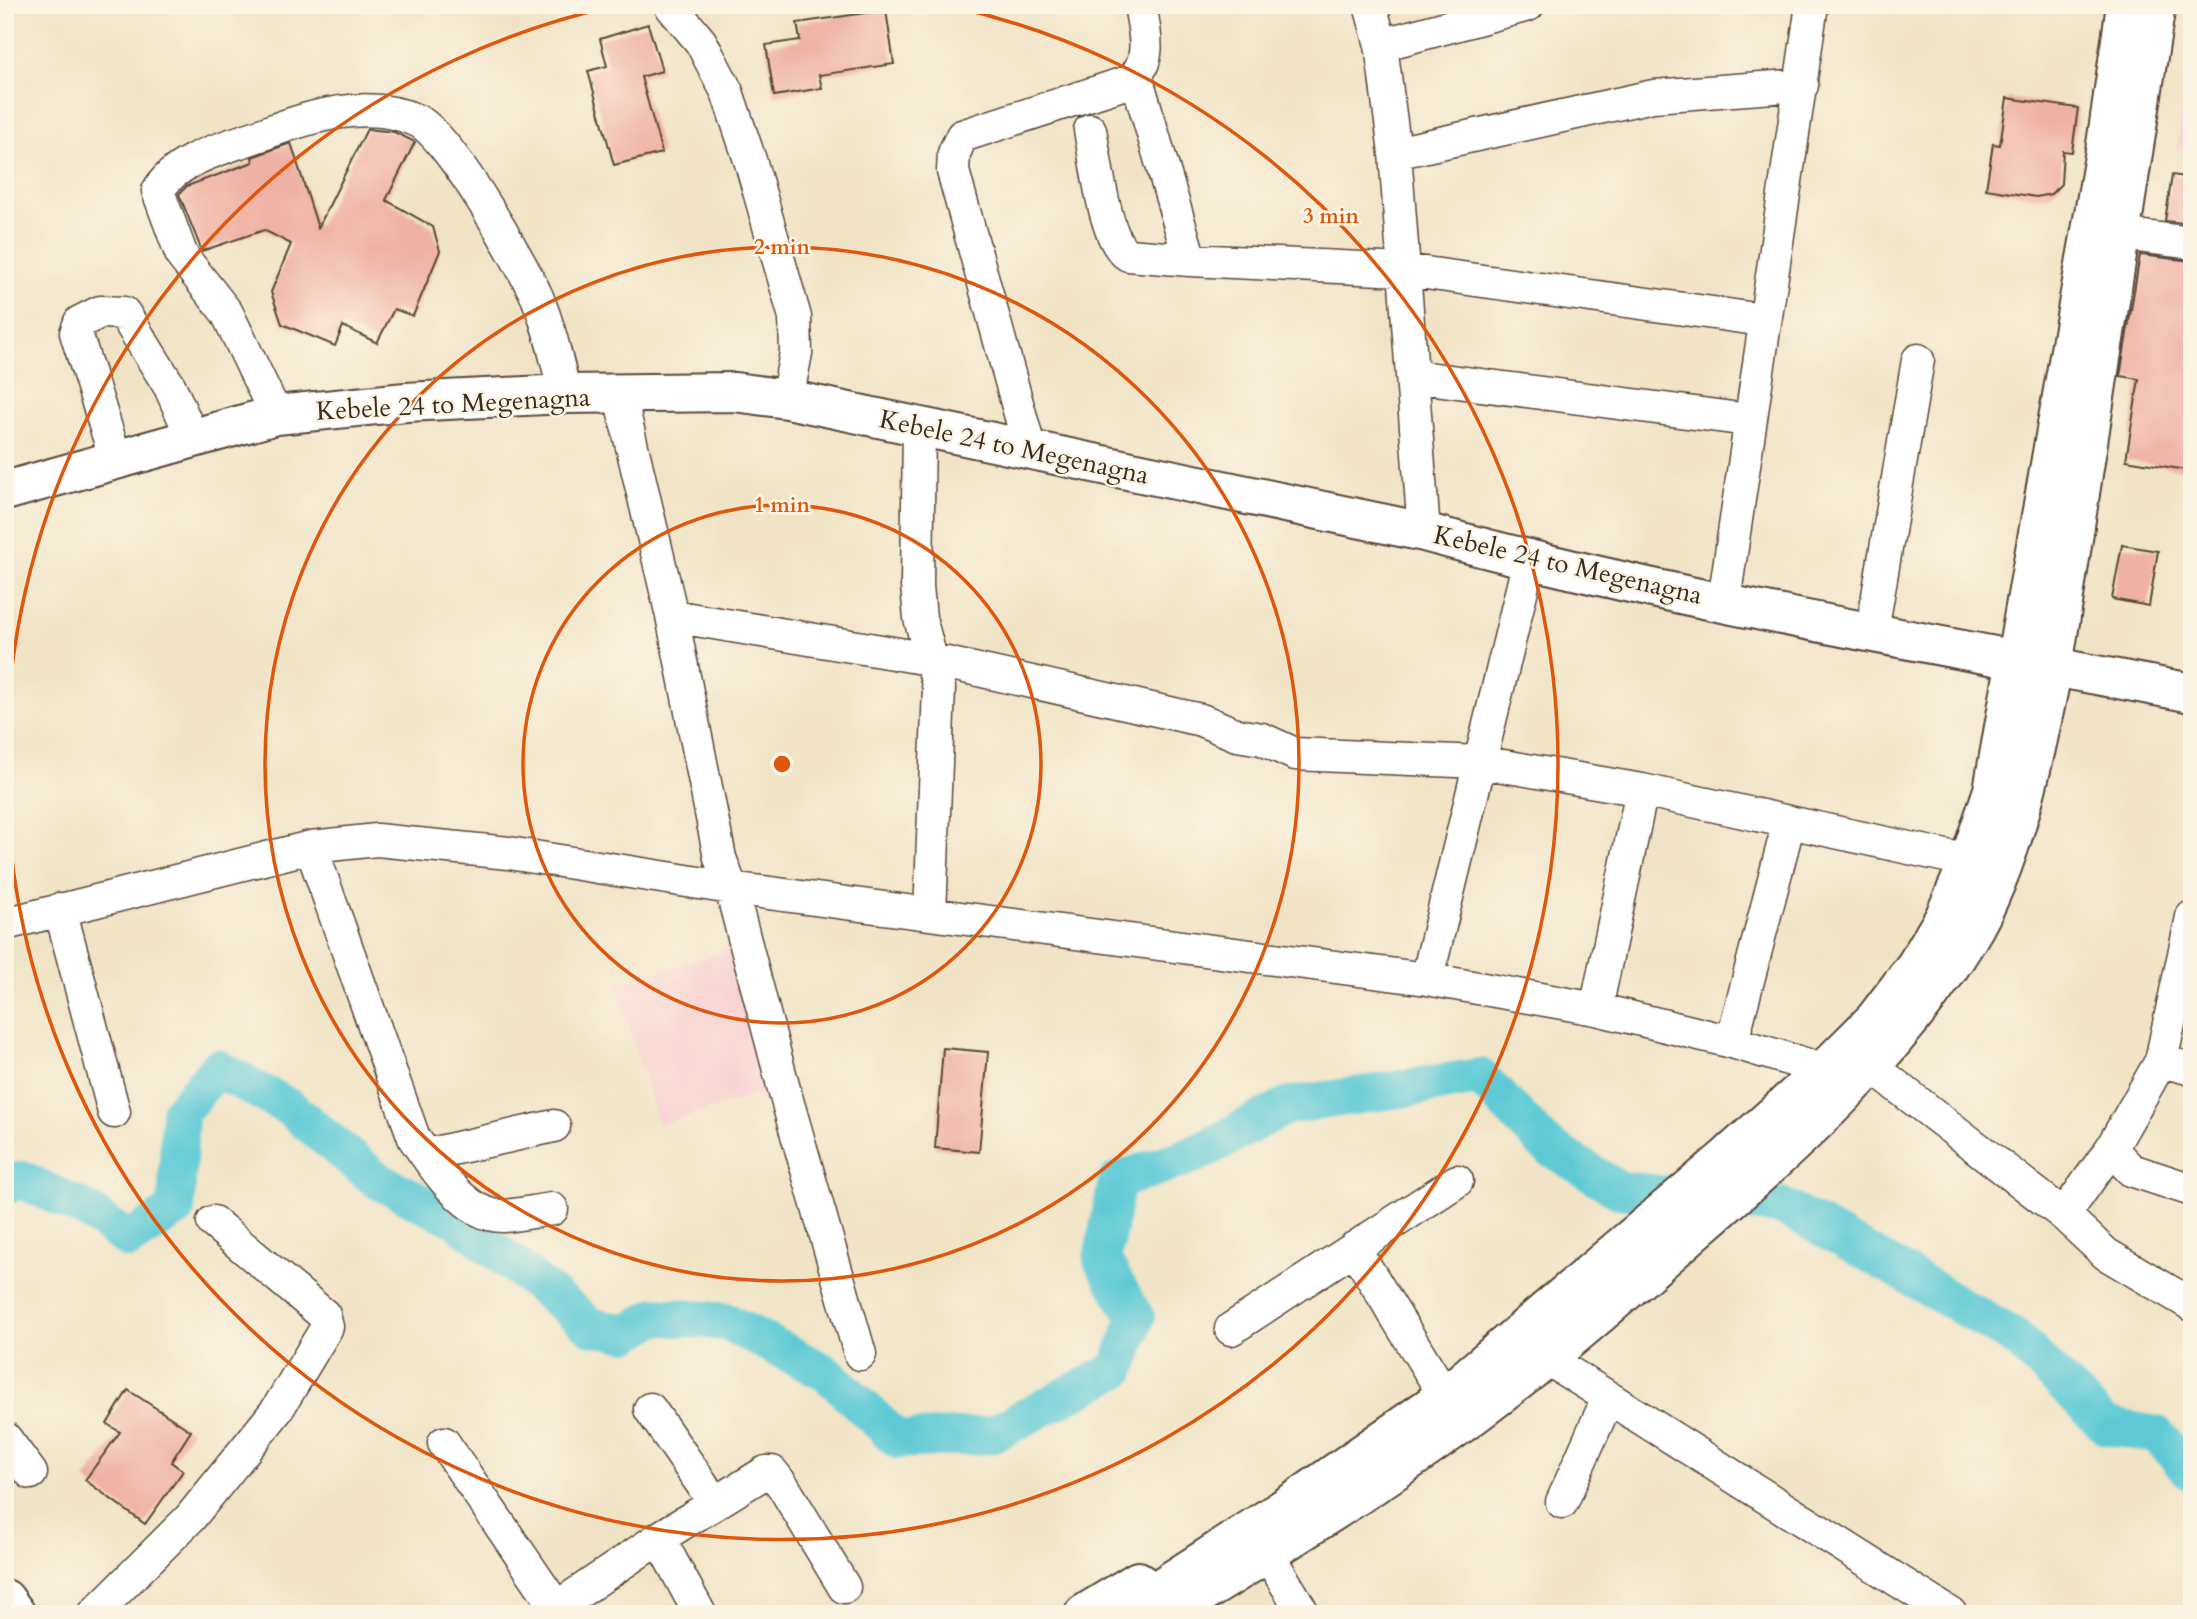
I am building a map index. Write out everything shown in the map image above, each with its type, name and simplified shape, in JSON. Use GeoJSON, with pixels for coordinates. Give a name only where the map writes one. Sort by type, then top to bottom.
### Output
{"type":"FeatureCollection","features":[{"type":"Feature","properties":{"kind":"main road"},"geometry":{"type":"LineString","coordinates":[[1170,1614],[1305,1512],[1521,1334],[1606,1257],[1676,1224],[1771,1166],[1872,1067],[1924,1002],[1969,938],[2001,869],[2038,747],[2035,664],[2126,5]]}},
{"type":"Feature","properties":{"kind":"main road"},"geometry":{"type":"LineString","coordinates":[[1120,1614],[1457,1427],[1546,1358],[1654,1268],[1676,1224],[1727,1157],[1824,1070],[1875,1019],[1916,965],[1944,918],[1969,862],[2035,664],[2121,234],[2156,5]]}},
{"type":"Feature","properties":{"kind":"main road","name":"Kebele 24 to Megenagna"},"geometry":{"type":"LineString","coordinates":[[5,491],[276,415],[406,402],[565,394],[620,396],[735,391],[787,399],[1424,532],[1528,560],[1724,601],[2192,693]]}},
{"type":"Feature","properties":{"kind":"main road"},"geometry":{"type":"LineString","coordinates":[[1206,1614],[1278,1571],[1301,1545],[1305,1512]]}},
{"type":"Feature","properties":{"kind":"main road"},"geometry":{"type":"LineString","coordinates":[[1084,1614],[1236,1519],[1305,1512]]}},
{"type":"Feature","properties":{"kind":"main road"},"geometry":{"type":"LineString","coordinates":[[5,1599],[16,1614]]}},
{"type":"Feature","properties":{"kind":"street"},"geometry":{"type":"LineString","coordinates":[[670,5],[701,42],[727,92],[751,163],[795,317],[796,353],[787,399]]}},
{"type":"Feature","properties":{"kind":"street"},"geometry":{"type":"LineString","coordinates":[[1030,450],[954,171],[954,153],[962,136],[1131,82],[1142,69],[1147,48],[1140,5]]}},
{"type":"Feature","properties":{"kind":"street"},"geometry":{"type":"LineString","coordinates":[[1370,5],[1381,45],[1395,153],[1424,532]]}},
{"type":"Feature","properties":{"kind":"street"},"geometry":{"type":"LineString","coordinates":[[1381,45],[1528,5]]}},
{"type":"Feature","properties":{"kind":"street"},"geometry":{"type":"LineString","coordinates":[[1724,601],[1748,420],[1802,85],[1812,5]]}},
{"type":"Feature","properties":{"kind":"street"},"geometry":{"type":"LineString","coordinates":[[1136,76],[1190,260]]}},
{"type":"Feature","properties":{"kind":"street"},"geometry":{"type":"LineString","coordinates":[[1395,153],[1653,96],[1802,85]]}},
{"type":"Feature","properties":{"kind":"street"},"geometry":{"type":"LineString","coordinates":[[276,415],[227,313],[182,256],[158,191],[165,179],[194,160],[311,116],[369,110],[419,121],[447,148],[521,266],[538,299],[565,394]]}},
{"type":"Feature","properties":{"kind":"street"},"geometry":{"type":"LineString","coordinates":[[1090,130],[1112,234],[1120,250],[1128,255],[1404,270],[1763,320]]}},
{"type":"Feature","properties":{"kind":"street"},"geometry":{"type":"LineString","coordinates":[[2121,234],[2192,243]]}},
{"type":"Feature","properties":{"kind":"street"},"geometry":{"type":"LineString","coordinates":[[116,460],[76,333],[80,322],[100,312],[124,313],[170,387],[193,439]]}},
{"type":"Feature","properties":{"kind":"street"},"geometry":{"type":"LineString","coordinates":[[1872,631],[1918,360]]}},
{"type":"Feature","properties":{"kind":"street"},"geometry":{"type":"LineString","coordinates":[[1412,376],[1748,420]]}},
{"type":"Feature","properties":{"kind":"street"},"geometry":{"type":"LineString","coordinates":[[620,396],[672,616],[720,858],[731,888],[785,1093],[860,1354]]}},
{"type":"Feature","properties":{"kind":"street"},"geometry":{"type":"LineString","coordinates":[[919,427],[917,586],[929,659],[939,688],[930,914]]}},
{"type":"Feature","properties":{"kind":"street"},"geometry":{"type":"LineString","coordinates":[[1427,979],[1528,560]]}},
{"type":"Feature","properties":{"kind":"street"},"geometry":{"type":"LineString","coordinates":[[672,616],[929,659],[1202,720],[1237,735],[1262,739],[1295,754],[1480,762],[1642,790],[1969,862]]}},
{"type":"Feature","properties":{"kind":"street"},"geometry":{"type":"LineString","coordinates":[[1596,1009],[1642,790]]}},
{"type":"Feature","properties":{"kind":"street"},"geometry":{"type":"LineString","coordinates":[[1732,1042],[1789,822]]}},
{"type":"Feature","properties":{"kind":"street"},"geometry":{"type":"LineString","coordinates":[[5,924],[311,847],[377,840],[509,853],[731,888],[1427,979],[1596,1009],[1732,1042],[1824,1070]]}},
{"type":"Feature","properties":{"kind":"street"},"geometry":{"type":"LineString","coordinates":[[311,847],[414,1138],[456,1192],[483,1211],[501,1216],[552,1209]]}},
{"type":"Feature","properties":{"kind":"street"},"geometry":{"type":"LineString","coordinates":[[60,909],[114,1112]]}},
{"type":"Feature","properties":{"kind":"street"},"geometry":{"type":"LineString","coordinates":[[2064,1215],[2111,1149],[2161,1062],[2190,932]]}},
{"type":"Feature","properties":{"kind":"street"},"geometry":{"type":"LineString","coordinates":[[2161,1062],[2192,1069]]}},
{"type":"Feature","properties":{"kind":"street"},"geometry":{"type":"LineString","coordinates":[[1872,1067],[2064,1215],[2124,1268],[2192,1305]]}},
{"type":"Feature","properties":{"kind":"street"},"geometry":{"type":"LineString","coordinates":[[426,1155],[554,1126]]}},
{"type":"Feature","properties":{"kind":"street"},"geometry":{"type":"LineString","coordinates":[[2111,1149],[2132,1170],[2192,1190]]}},
{"type":"Feature","properties":{"kind":"street"},"geometry":{"type":"LineString","coordinates":[[1231,1329],[1457,1181]]}},
{"type":"Feature","properties":{"kind":"street"},"geometry":{"type":"LineString","coordinates":[[94,1614],[190,1518],[277,1410],[327,1328],[324,1315],[213,1222]]}},
{"type":"Feature","properties":{"kind":"street"},"geometry":{"type":"LineString","coordinates":[[1354,1248],[1445,1396]]}},
{"type":"Feature","properties":{"kind":"street"},"geometry":{"type":"LineString","coordinates":[[1546,1358],[1946,1613]]}},
{"type":"Feature","properties":{"kind":"street"},"geometry":{"type":"LineString","coordinates":[[1562,1502],[1608,1398]]}},
{"type":"Feature","properties":{"kind":"street"},"geometry":{"type":"LineString","coordinates":[[650,1409],[715,1503]]}},
{"type":"Feature","properties":{"kind":"street"},"geometry":{"type":"LineString","coordinates":[[5,1438],[31,1472]]}},
{"type":"Feature","properties":{"kind":"street"},"geometry":{"type":"LineString","coordinates":[[444,1443],[552,1610],[659,1538],[766,1472],[772,1472],[845,1587]]}},
{"type":"Feature","properties":{"kind":"street"},"geometry":{"type":"LineString","coordinates":[[659,1538],[701,1614]]}},
{"type":"Feature","properties":{"kind":"street"},"geometry":{"type":"LineString","coordinates":[[1278,1571],[1304,1614]]}},
{"type":"Feature","properties":{"kind":"shaded area"},"geometry":{"type":"Polygon","coordinates":[[[2192,34],[2192,152],[2176,150],[2192,34]]]}},
{"type":"Feature","properties":{"kind":"shaded area"},"geometry":{"type":"Polygon","coordinates":[[[729,950],[771,1090],[659,1125],[616,985],[729,950]]]}},
{"type":"Feature","properties":{"kind":"building"},"geometry":{"type":"Polygon","coordinates":[[[886,10],[894,64],[819,75],[822,88],[774,96],[766,45],[800,40],[797,23],[886,10]]]}},
{"type":"Feature","properties":{"kind":"building"},"geometry":{"type":"Polygon","coordinates":[[[648,24],[662,71],[641,77],[662,153],[614,165],[588,71],[607,66],[600,39],[648,24]]]}},
{"type":"Feature","properties":{"kind":"building"},"geometry":{"type":"Polygon","coordinates":[[[2007,98],[2078,108],[2072,152],[2063,151],[2061,184],[2051,194],[2036,197],[1986,189],[1993,144],[2000,145],[2007,98]]]}},
{"type":"Feature","properties":{"kind":"building"},"geometry":{"type":"Polygon","coordinates":[[[367,129],[394,132],[415,142],[386,200],[433,227],[440,251],[413,316],[394,309],[377,343],[343,326],[335,346],[282,324],[271,292],[291,244],[264,230],[202,251],[179,194],[187,186],[253,162],[252,157],[291,143],[318,228],[367,129]]]}},
{"type":"Feature","properties":{"kind":"building"},"geometry":{"type":"Polygon","coordinates":[[[2172,175],[2192,178],[2192,224],[2165,221],[2172,175]]]}},
{"type":"Feature","properties":{"kind":"building"},"geometry":{"type":"Polygon","coordinates":[[[2140,255],[2192,261],[2192,471],[2126,460],[2139,379],[2120,376],[2140,255]]]}},
{"type":"Feature","properties":{"kind":"building"},"geometry":{"type":"Polygon","coordinates":[[[2122,545],[2158,551],[2149,606],[2112,599],[2122,545]]]}},
{"type":"Feature","properties":{"kind":"building"},"geometry":{"type":"Polygon","coordinates":[[[943,1048],[988,1052],[979,1152],[935,1148],[943,1048]]]}},
{"type":"Feature","properties":{"kind":"building"},"geometry":{"type":"Polygon","coordinates":[[[128,1390],[191,1431],[171,1462],[183,1471],[145,1524],[85,1480],[120,1432],[107,1424],[128,1390]]]}},
{"type":"Feature","properties":{"kind":"waterway"},"geometry":{"type":"LineString","coordinates":[[5,1186],[23,1180],[88,1211],[129,1240],[176,1209],[180,1112],[217,1068],[290,1108],[377,1180],[457,1220],[592,1327],[628,1333],[656,1316],[727,1322],[828,1374],[898,1440],[991,1435],[1118,1369],[1136,1318],[1102,1260],[1117,1181],[1198,1153],[1286,1106],[1480,1077],[1546,1145],[1619,1190],[1781,1206],[1899,1270],[2017,1339],[2106,1426],[2157,1435],[2192,1473]]}}]}
